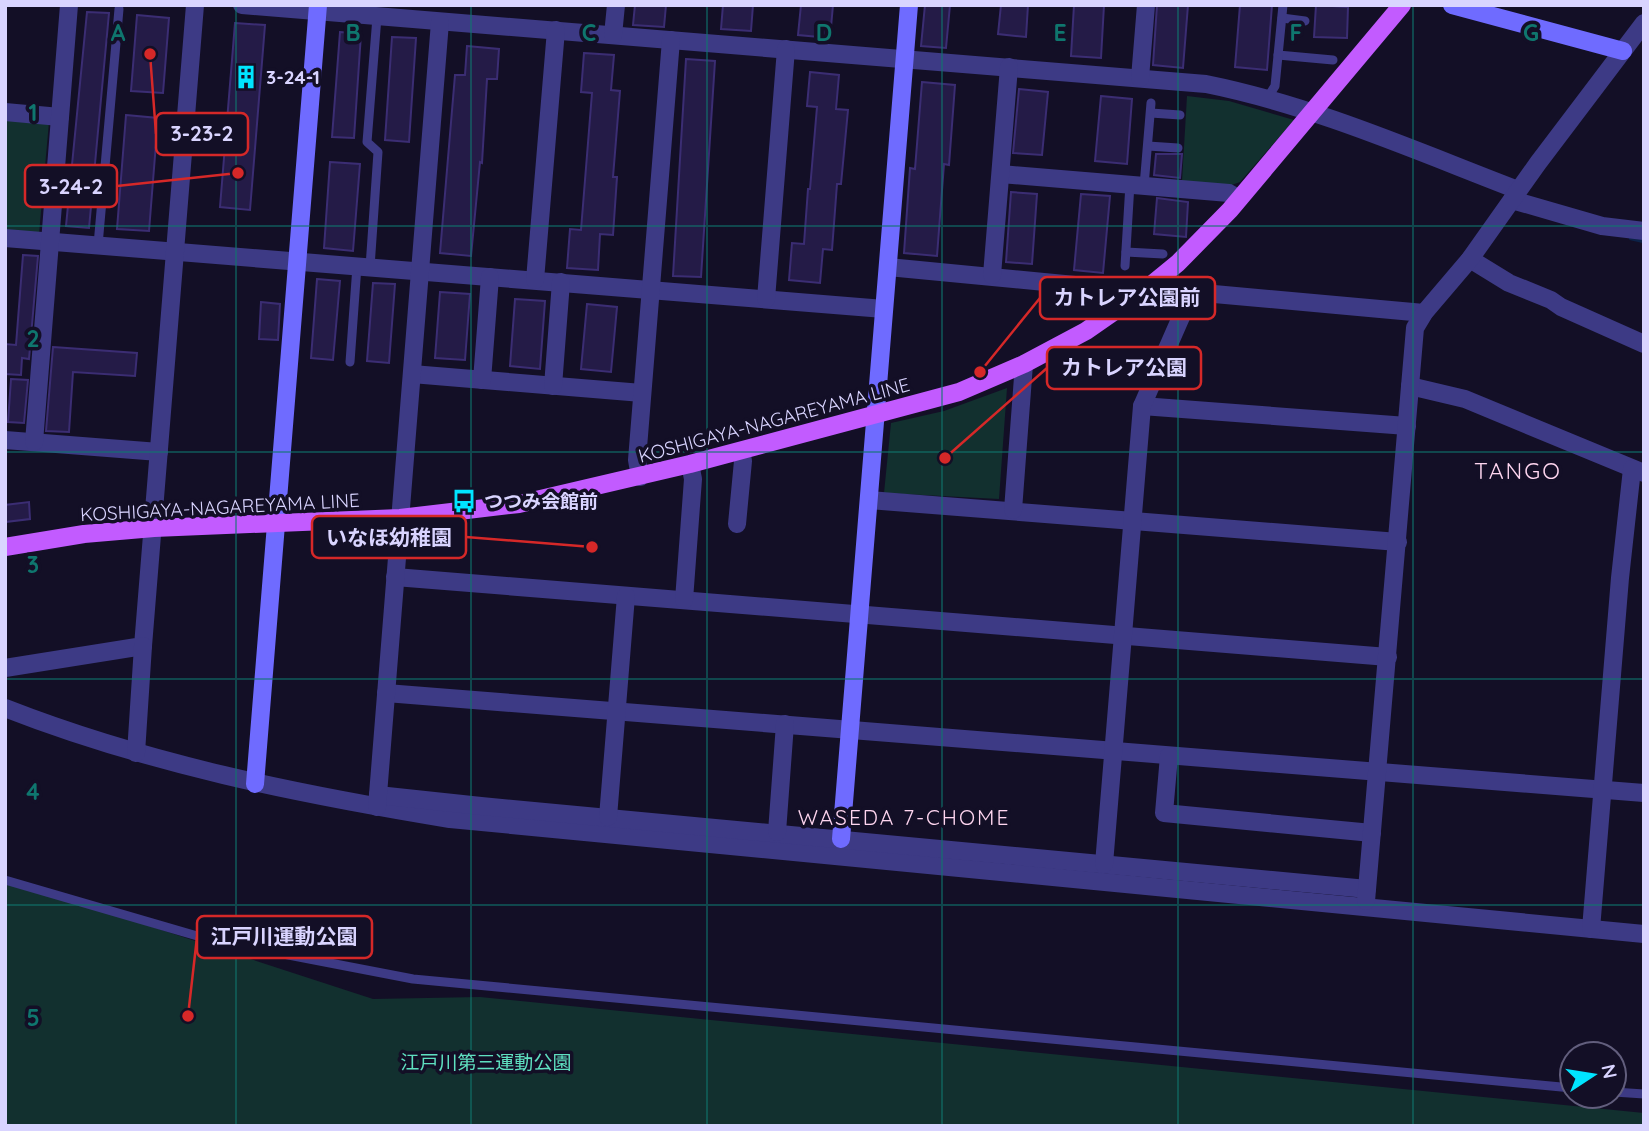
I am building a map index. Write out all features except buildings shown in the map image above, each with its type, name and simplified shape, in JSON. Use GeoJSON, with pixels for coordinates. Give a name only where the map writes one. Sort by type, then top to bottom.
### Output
{"type":"FeatureCollection","features":[{"type":"Feature","properties":{"kind":"main road","name":"KOSHIGAYA-NAGAREYAMA LINE"},"geometry":{"type":"LineString","coordinates":[[5,547],[84,534],[154,528],[400,518],[519,504],[640,477],[958,392],[1024,364],[1086,331],[1144,290],[1205,237],[1402,5]]}},
{"type":"Feature","properties":{"kind":"street"},"geometry":{"type":"LineString","coordinates":[[34,442],[69,5]]}},
{"type":"Feature","properties":{"kind":"street"},"geometry":{"type":"LineString","coordinates":[[136,753],[195,5]]}},
{"type":"Feature","properties":{"kind":"street"},"geometry":{"type":"LineString","coordinates":[[242,5],[318,8],[377,17],[1206,84],[1268,97],[1312,111],[1515,195],[1602,226],[1644,231]]}},
{"type":"Feature","properties":{"kind":"street"},"geometry":{"type":"LineString","coordinates":[[613,35],[616,5]]}},
{"type":"Feature","properties":{"kind":"street"},"geometry":{"type":"LineString","coordinates":[[841,839],[859,615],[860,534],[869,500],[909,5]]}},
{"type":"Feature","properties":{"kind":"street"},"geometry":{"type":"LineString","coordinates":[[1140,78],[1146,5]]}},
{"type":"Feature","properties":{"kind":"street"},"geometry":{"type":"LineString","coordinates":[[1452,5],[1623,51]]}},
{"type":"Feature","properties":{"kind":"street"},"geometry":{"type":"LineString","coordinates":[[255,784],[318,8]]}},
{"type":"Feature","properties":{"kind":"street"},"geometry":{"type":"LineString","coordinates":[[377,801],[440,22]]}},
{"type":"Feature","properties":{"kind":"street"},"geometry":{"type":"LineString","coordinates":[[1366,908],[1415,328],[1424,313],[1470,259],[1644,23]]}},
{"type":"Feature","properties":{"kind":"street"},"geometry":{"type":"LineString","coordinates":[[535,280],[556,30]]}},
{"type":"Feature","properties":{"kind":"street"},"geometry":{"type":"LineString","coordinates":[[640,477],[636,460],[671,40]]}},
{"type":"Feature","properties":{"kind":"street"},"geometry":{"type":"LineString","coordinates":[[766,299],[786,49]]}},
{"type":"Feature","properties":{"kind":"street"},"geometry":{"type":"LineString","coordinates":[[992,275],[1009,67]]}},
{"type":"Feature","properties":{"kind":"street"},"geometry":{"type":"LineString","coordinates":[[5,112],[60,117]]}},
{"type":"Feature","properties":{"kind":"street"},"geometry":{"type":"LineString","coordinates":[[1001,174],[1229,193],[1238,198]]}},
{"type":"Feature","properties":{"kind":"street"},"geometry":{"type":"LineString","coordinates":[[5,238],[884,309]]}},
{"type":"Feature","properties":{"kind":"street"},"geometry":{"type":"LineString","coordinates":[[1470,259],[1510,283],[1644,344]]}},
{"type":"Feature","properties":{"kind":"street"},"geometry":{"type":"LineString","coordinates":[[888,267],[1424,313]]}},
{"type":"Feature","properties":{"kind":"street"},"geometry":{"type":"LineString","coordinates":[[482,380],[489,277]]}},
{"type":"Feature","properties":{"kind":"street"},"geometry":{"type":"LineString","coordinates":[[553,386],[561,282]]}},
{"type":"Feature","properties":{"kind":"street"},"geometry":{"type":"LineString","coordinates":[[1104,863],[1142,405],[1192,292]]}},
{"type":"Feature","properties":{"kind":"street"},"geometry":{"type":"LineString","coordinates":[[1013,510],[1024,364]]}},
{"type":"Feature","properties":{"kind":"street"},"geometry":{"type":"LineString","coordinates":[[412,374],[642,393]]}},
{"type":"Feature","properties":{"kind":"street"},"geometry":{"type":"LineString","coordinates":[[1410,386],[1465,399],[1638,471],[1621,564],[1591,929]]}},
{"type":"Feature","properties":{"kind":"street"},"geometry":{"type":"LineString","coordinates":[[1142,405],[1407,426]]}},
{"type":"Feature","properties":{"kind":"street"},"geometry":{"type":"LineString","coordinates":[[5,440],[159,452]]}},
{"type":"Feature","properties":{"kind":"street"},"geometry":{"type":"LineString","coordinates":[[737,524],[743,461],[741,451]]}},
{"type":"Feature","properties":{"kind":"street"},"geometry":{"type":"LineString","coordinates":[[684,600],[693,479],[690,464]]}},
{"type":"Feature","properties":{"kind":"street"},"geometry":{"type":"LineString","coordinates":[[869,500],[1398,542]]}},
{"type":"Feature","properties":{"kind":"street"},"geometry":{"type":"LineString","coordinates":[[395,577],[1388,657]]}},
{"type":"Feature","properties":{"kind":"street"},"geometry":{"type":"LineString","coordinates":[[608,817],[626,596]]}},
{"type":"Feature","properties":{"kind":"street"},"geometry":{"type":"LineString","coordinates":[[5,668],[143,646]]}},
{"type":"Feature","properties":{"kind":"street"},"geometry":{"type":"LineString","coordinates":[[386,693],[1644,793]]}},
{"type":"Feature","properties":{"kind":"street"},"geometry":{"type":"LineString","coordinates":[[5,708],[48,725],[136,753],[255,784],[377,801],[777,832],[1367,889]]}},
{"type":"Feature","properties":{"kind":"street"},"geometry":{"type":"LineString","coordinates":[[777,832],[785,724]]}},
{"type":"Feature","properties":{"kind":"street"},"geometry":{"type":"LineString","coordinates":[[1169,756],[1164,813],[1373,833]]}},
{"type":"Feature","properties":{"kind":"street"},"geometry":{"type":"LineString","coordinates":[[377,801],[450,820],[1644,934]]}},
{"type":"Feature","properties":{"kind":"lane"},"geometry":{"type":"LineString","coordinates":[[1268,97],[1275,86],[1283,5]]}},
{"type":"Feature","properties":{"kind":"lane"},"geometry":{"type":"LineString","coordinates":[[98,245],[119,9]]}},
{"type":"Feature","properties":{"kind":"lane"},"geometry":{"type":"LineString","coordinates":[[350,362],[378,152],[367,142],[377,17]]}},
{"type":"Feature","properties":{"kind":"lane"},"geometry":{"type":"LineString","coordinates":[[1282,18],[1304,21]]}},
{"type":"Feature","properties":{"kind":"lane"},"geometry":{"type":"LineString","coordinates":[[1278,55],[1333,60]]}},
{"type":"Feature","properties":{"kind":"lane"},"geometry":{"type":"LineString","coordinates":[[1125,266],[1137,185],[1148,146],[1152,103]]}},
{"type":"Feature","properties":{"kind":"lane"},"geometry":{"type":"LineString","coordinates":[[1150,113],[1180,115]]}},
{"type":"Feature","properties":{"kind":"lane"},"geometry":{"type":"LineString","coordinates":[[1148,146],[1178,148]]}},
{"type":"Feature","properties":{"kind":"lane"},"geometry":{"type":"LineString","coordinates":[[1126,252],[1163,254]]}},
{"type":"Feature","properties":{"kind":"lane"},"geometry":{"type":"LineString","coordinates":[[5,880],[211,940],[414,979],[1558,1087]]}},
{"type":"Feature","properties":{"kind":"green space"},"geometry":{"type":"Polygon","coordinates":[[[1187,96],[1229,101],[1294,120],[1240,182],[1229,186],[1182,181],[1187,96]]]}},
{"type":"Feature","properties":{"kind":"green space"},"geometry":{"type":"Polygon","coordinates":[[[5,118],[49,122],[39,234],[5,230],[5,118]]]}},
{"type":"Feature","properties":{"kind":"green space"},"geometry":{"type":"Polygon","coordinates":[[[1007,388],[999,499],[884,493],[891,423],[944,411],[1007,388]]]}},
{"type":"Feature","properties":{"kind":"green space","name":"江戸川第三運動公園"},"geometry":{"type":"Polygon","coordinates":[[[5,879],[373,999],[480,997],[1558,1104],[1558,1110],[1644,1113],[1644,1126],[5,1126],[5,879]]]}},
{"type":"Feature","properties":{"kind":"waterway"},"geometry":{"type":"LineString","coordinates":[[1631,238],[1644,241]]}},
{"type":"Feature","properties":{"kind":"place","name":"3-23-2"},"geometry":{"type":"Point","coordinates":[150,54]}},
{"type":"Feature","properties":{"kind":"place","name":"3-24-1"},"geometry":{"type":"Point","coordinates":[246,77]}},
{"type":"Feature","properties":{"kind":"place","name":"3-24-2"},"geometry":{"type":"Point","coordinates":[238,173]}},
{"type":"Feature","properties":{"kind":"place","name":"カトレア公園前"},"geometry":{"type":"Point","coordinates":[980,372]}},
{"type":"Feature","properties":{"kind":"place","name":"カトレア公園"},"geometry":{"type":"Point","coordinates":[945,458]}},
{"type":"Feature","properties":{"kind":"place","name":"つつみ会館前"},"geometry":{"type":"Point","coordinates":[464,501]}},
{"type":"Feature","properties":{"kind":"place","name":"いなほ幼稚園"},"geometry":{"type":"Point","coordinates":[592,547]}},
{"type":"Feature","properties":{"kind":"place","name":"江戸川運動公園"},"geometry":{"type":"Point","coordinates":[188,1016]}},
{"type":"Feature","properties":{"kind":"district","name":"TANGO"},"geometry":{"type":"Point","coordinates":[1518,470]}},
{"type":"Feature","properties":{"kind":"district","name":"WASEDA 7-CHOME"},"geometry":{"type":"Point","coordinates":[904,817]}}]}
